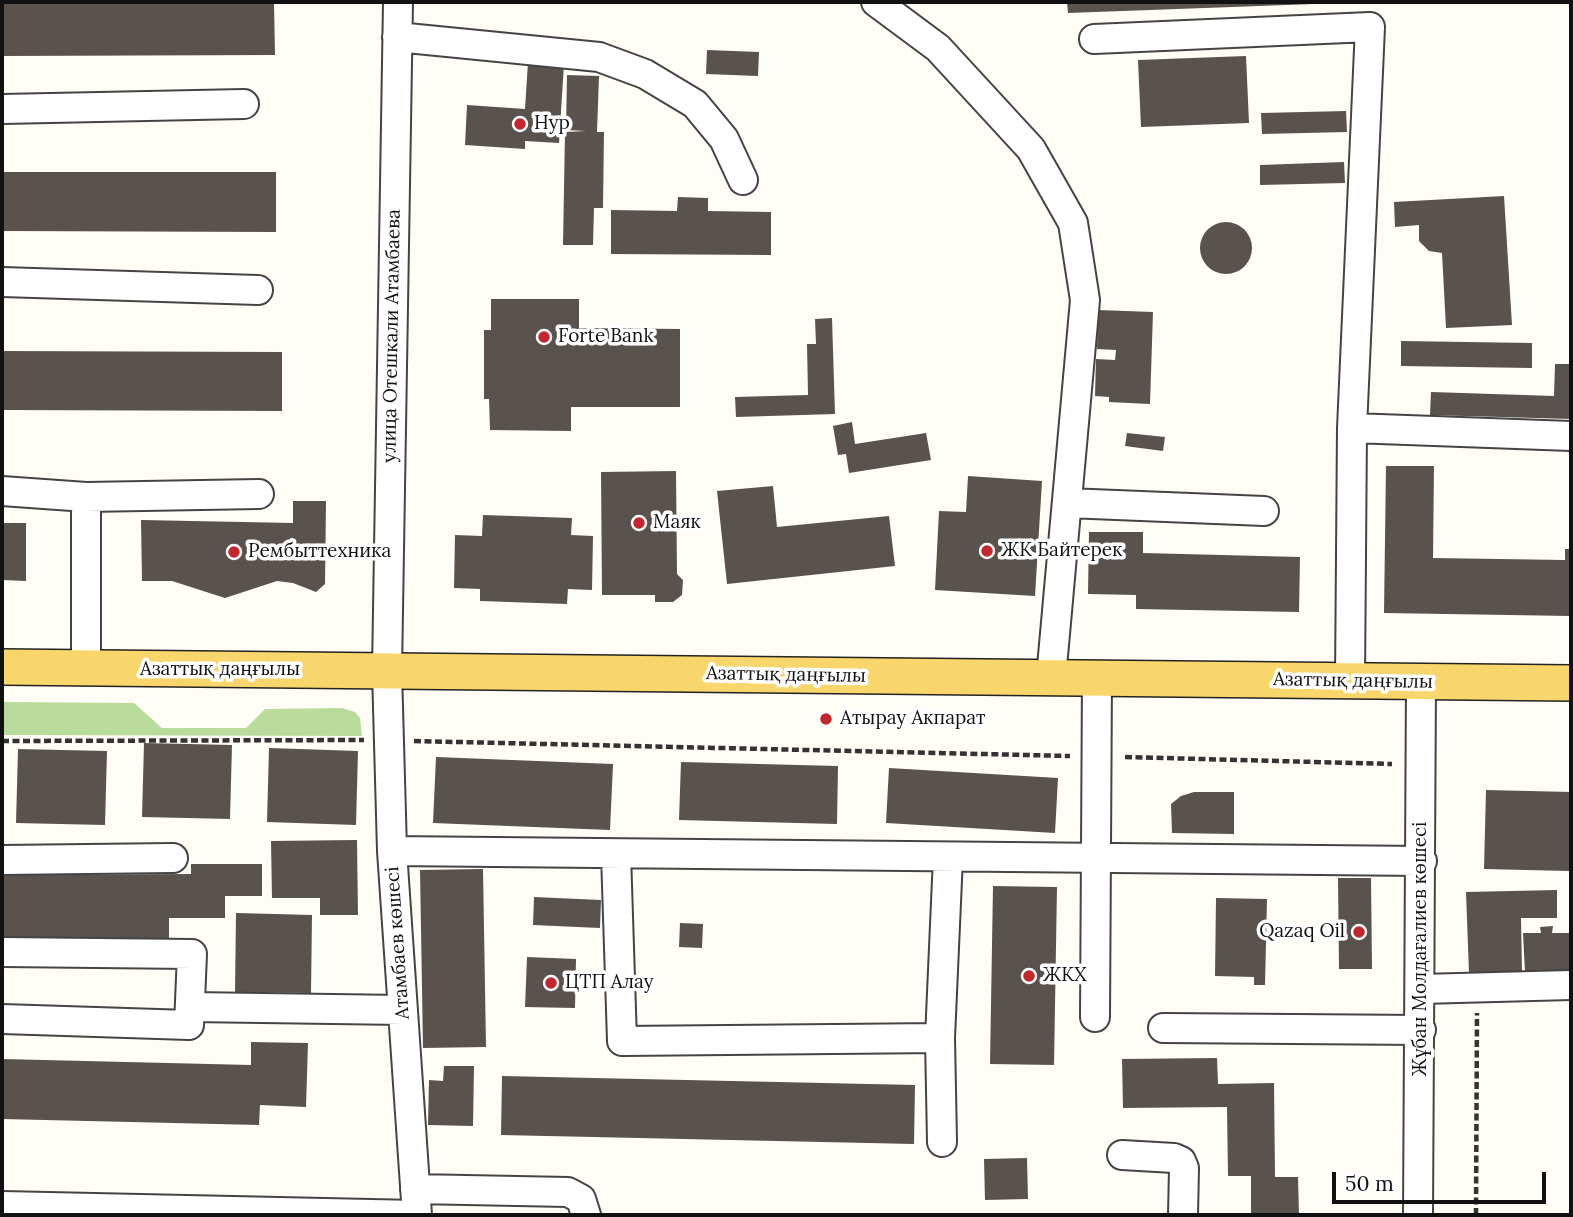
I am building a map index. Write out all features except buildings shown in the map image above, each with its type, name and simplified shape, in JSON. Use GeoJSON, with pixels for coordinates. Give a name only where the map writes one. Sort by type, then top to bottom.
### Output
{"type":"FeatureCollection","features":[{"type":"Feature","properties":{"kind":"main road","name":"Азаттық даңғылы"},"geometry":{"type":"LineString","coordinates":[[2,667],[1571,683]]}},
{"type":"Feature","properties":{"kind":"street","name":"улица Отешкали Атамбаева"},"geometry":{"type":"LineString","coordinates":[[387,671],[398,2]]}},
{"type":"Feature","properties":{"kind":"street"},"geometry":{"type":"LineString","coordinates":[[876,2],[938,48],[1031,149],[1073,223],[1085,300],[1051,678]]}},
{"type":"Feature","properties":{"kind":"street"},"geometry":{"type":"LineString","coordinates":[[1094,39],[1370,27],[1352,428],[1350,681]]}},
{"type":"Feature","properties":{"kind":"street"},"geometry":{"type":"LineString","coordinates":[[397,37],[599,57],[645,74],[695,104],[724,139],[743,180]]}},
{"type":"Feature","properties":{"kind":"street"},"geometry":{"type":"LineString","coordinates":[[2,109],[244,104]]}},
{"type":"Feature","properties":{"kind":"street"},"geometry":{"type":"LineString","coordinates":[[2,282],[258,290]]}},
{"type":"Feature","properties":{"kind":"street"},"geometry":{"type":"LineString","coordinates":[[1352,428],[1571,436]]}},
{"type":"Feature","properties":{"kind":"street"},"geometry":{"type":"LineString","coordinates":[[2,491],[86,498],[259,494]]}},
{"type":"Feature","properties":{"kind":"street"},"geometry":{"type":"LineString","coordinates":[[86,498],[86,669]]}},
{"type":"Feature","properties":{"kind":"street"},"geometry":{"type":"LineString","coordinates":[[1067,503],[1264,511]]}},
{"type":"Feature","properties":{"kind":"street","name":"Атамбаев көшесі"},"geometry":{"type":"LineString","coordinates":[[387,671],[392,852],[416,1206]]}},
{"type":"Feature","properties":{"kind":"street"},"geometry":{"type":"LineString","coordinates":[[1095,1017],[1097,679]]}},
{"type":"Feature","properties":{"kind":"street","name":"Жұбан Молдағалиев көшесі"},"geometry":{"type":"LineString","coordinates":[[1418,1215],[1422,989],[1421,682]]}},
{"type":"Feature","properties":{"kind":"street"},"geometry":{"type":"LineString","coordinates":[[392,852],[1422,861]]}},
{"type":"Feature","properties":{"kind":"street"},"geometry":{"type":"LineString","coordinates":[[616,854],[622,1041],[940,1038]]}},
{"type":"Feature","properties":{"kind":"street"},"geometry":{"type":"LineString","coordinates":[[942,1142],[940,1038],[948,857]]}},
{"type":"Feature","properties":{"kind":"street"},"geometry":{"type":"LineString","coordinates":[[2,860],[173,858]]}},
{"type":"Feature","properties":{"kind":"street"},"geometry":{"type":"LineString","coordinates":[[2,952],[192,954],[189,1025],[2,1019]]}},
{"type":"Feature","properties":{"kind":"street"},"geometry":{"type":"LineString","coordinates":[[1422,989],[1571,985]]}},
{"type":"Feature","properties":{"kind":"street"},"geometry":{"type":"LineString","coordinates":[[191,1007],[403,1010]]}},
{"type":"Feature","properties":{"kind":"street"},"geometry":{"type":"LineString","coordinates":[[1163,1028],[1421,1030]]}},
{"type":"Feature","properties":{"kind":"street"},"geometry":{"type":"LineString","coordinates":[[1122,1155],[1174,1158],[1181,1161],[1184,1168],[1183,1215]]}},
{"type":"Feature","properties":{"kind":"street"},"geometry":{"type":"LineString","coordinates":[[2,1206],[416,1206],[568,1192],[581,1199],[586,1215]]}},
{"type":"Feature","properties":{"kind":"path"},"geometry":{"type":"LineString","coordinates":[[2,741],[388,740],[1421,765]]}},
{"type":"Feature","properties":{"kind":"path"},"geometry":{"type":"LineString","coordinates":[[1476,988],[1476,1215]]}},
{"type":"Feature","properties":{"kind":"green space"},"geometry":{"type":"Polygon","coordinates":[[[2,702],[134,703],[162,728],[246,728],[265,709],[342,708],[355,712],[360,718],[362,736],[2,735],[2,702]]]}},
{"type":"Feature","properties":{"kind":"place","name":"Нур"},"geometry":{"type":"Point","coordinates":[520,124]}},
{"type":"Feature","properties":{"kind":"place","name":"Forte Bank"},"geometry":{"type":"Point","coordinates":[544,337]}},
{"type":"Feature","properties":{"kind":"place","name":"Маяк"},"geometry":{"type":"Point","coordinates":[639,523]}},
{"type":"Feature","properties":{"kind":"place","name":"ЖК Байтерек"},"geometry":{"type":"Point","coordinates":[987,551]}},
{"type":"Feature","properties":{"kind":"place","name":"Рембыттехника"},"geometry":{"type":"Point","coordinates":[234,552]}},
{"type":"Feature","properties":{"kind":"place","name":"Атырау Акпарат"},"geometry":{"type":"Point","coordinates":[826,719]}},
{"type":"Feature","properties":{"kind":"place","name":"Qazaq Oil"},"geometry":{"type":"Point","coordinates":[1359,932]}},
{"type":"Feature","properties":{"kind":"place","name":"ЖКХ"},"geometry":{"type":"Point","coordinates":[1029,976]}},
{"type":"Feature","properties":{"kind":"place","name":"ЦТП Алау"},"geometry":{"type":"Point","coordinates":[551,983]}}]}
